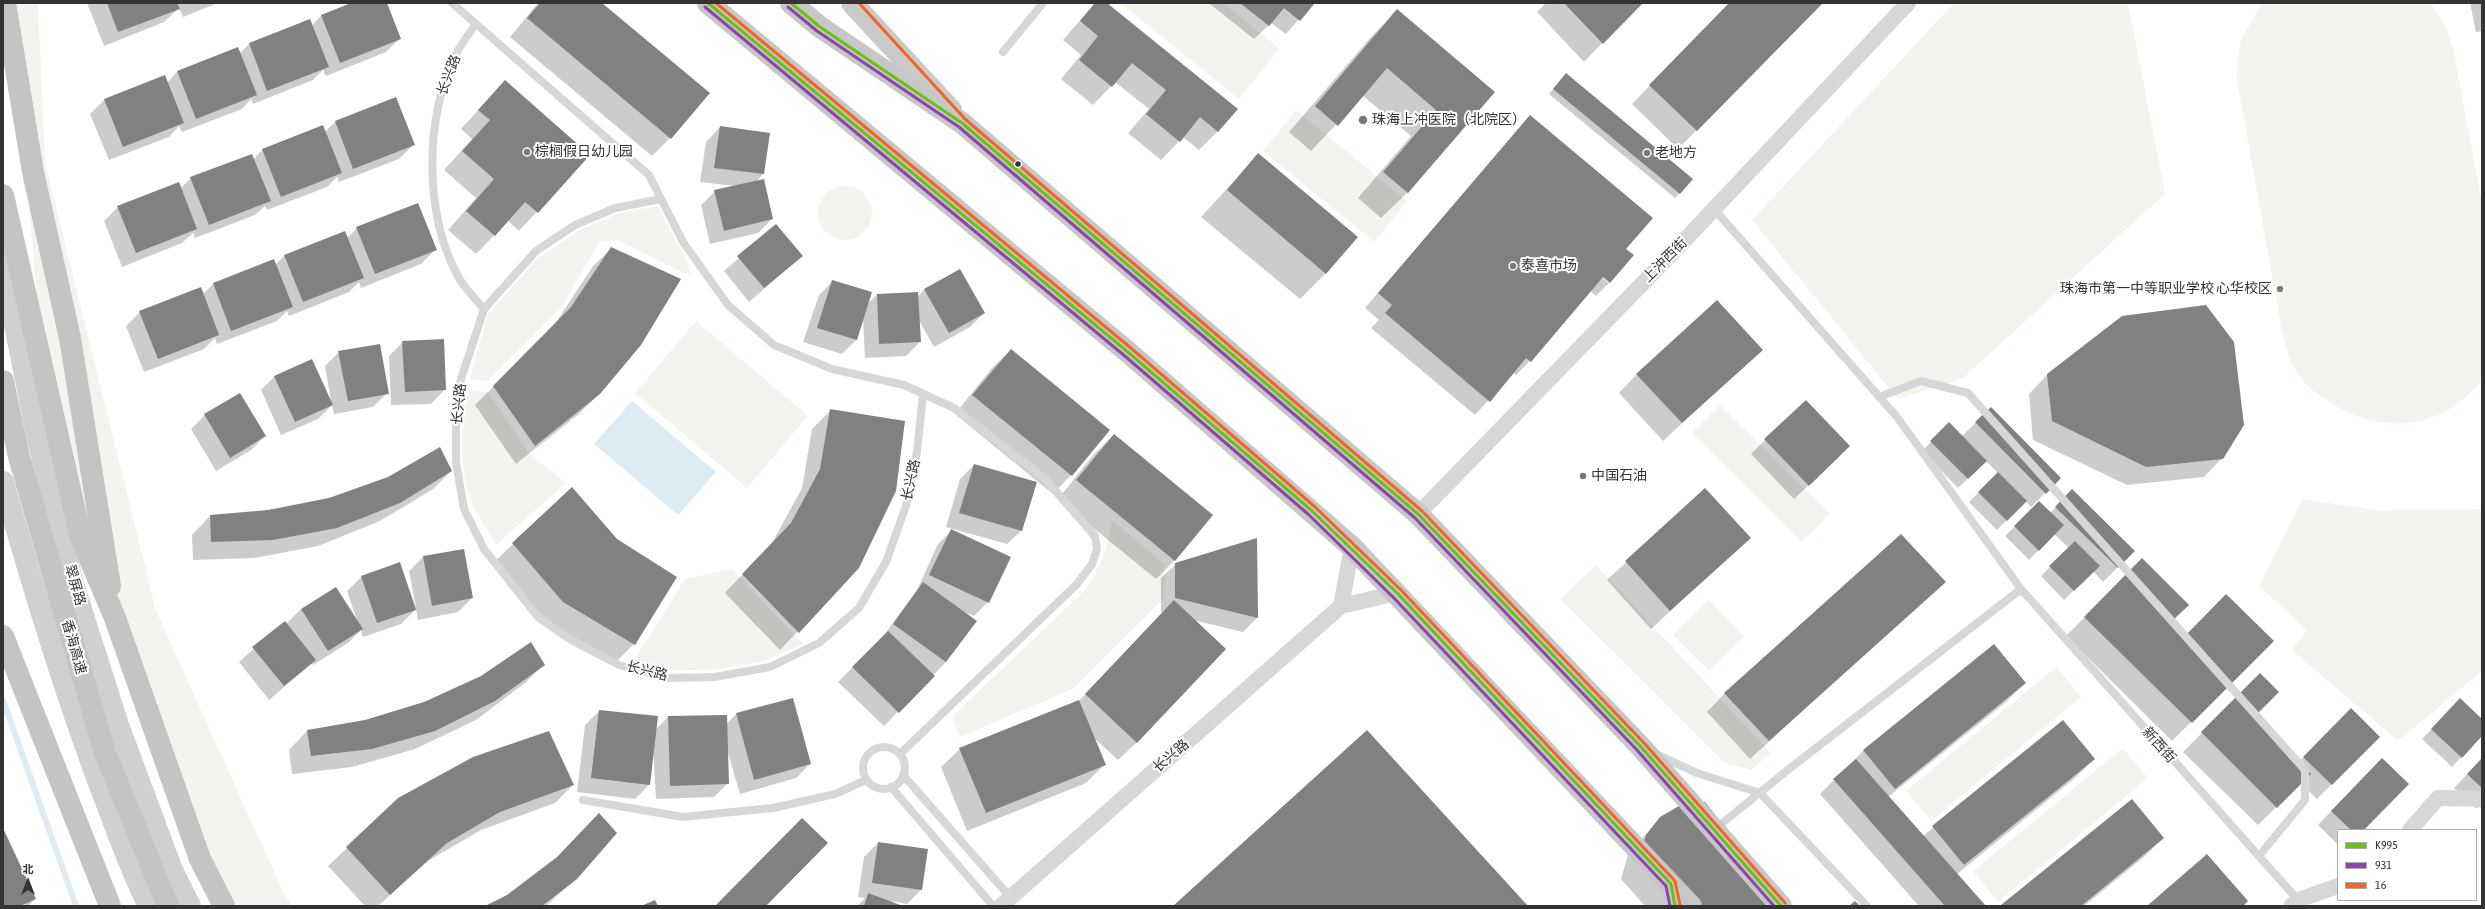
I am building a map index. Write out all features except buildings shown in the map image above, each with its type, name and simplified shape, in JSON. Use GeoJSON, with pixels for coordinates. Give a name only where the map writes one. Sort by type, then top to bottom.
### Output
{"type":"FeatureCollection","features":[{"type":"Feature","properties":{"kind":"highway"},"geometry":{"type":"LineString","coordinates":[[4,3],[33,172],[70,338],[115,618]]}},
{"type":"Feature","properties":{"kind":"highway"},"geometry":{"type":"LineString","coordinates":[[708,3],[1129,353],[1352,547],[1691,906]]}},
{"type":"Feature","properties":{"kind":"highway"},"geometry":{"type":"LineString","coordinates":[[791,3],[820,27],[962,123],[1418,514],[1640,747],[1781,906]]}},
{"type":"Feature","properties":{"kind":"highway"},"geometry":{"type":"LineString","coordinates":[[3,195],[81,538],[115,618],[200,859],[224,906]]}},
{"type":"Feature","properties":{"kind":"highway","name":"香海高速"},"geometry":{"type":"LineString","coordinates":[[3,381],[19,457],[105,753],[168,906]]}},
{"type":"Feature","properties":{"kind":"highway"},"geometry":{"type":"LineString","coordinates":[[3,636],[110,906]]}},
{"type":"Feature","properties":{"kind":"main road"},"geometry":{"type":"LineString","coordinates":[[852,3],[962,123]]}},
{"type":"Feature","properties":{"kind":"main road","name":"翠屏路"},"geometry":{"type":"LineString","coordinates":[[3,252],[5,275],[37,435],[74,584],[118,725],[172,870],[190,906]]}},
{"type":"Feature","properties":{"kind":"main road"},"geometry":{"type":"LineString","coordinates":[[3,482],[34,590],[85,745],[136,881],[149,906]]}},
{"type":"Feature","properties":{"kind":"street","name":"上沖西街"},"geometry":{"type":"LineString","coordinates":[[1418,514],[1714,209],[1908,3]]}},
{"type":"Feature","properties":{"kind":"street"},"geometry":{"type":"LineString","coordinates":[[1341,606],[1352,547]]}},
{"type":"Feature","properties":{"kind":"street","name":"长兴路"},"geometry":{"type":"LineString","coordinates":[[1003,904],[1341,606],[1397,593]]}},
{"type":"Feature","properties":{"kind":"street"},"geometry":{"type":"LineString","coordinates":[[2411,829],[2438,798],[2482,799]]}},
{"type":"Feature","properties":{"kind":"street"},"geometry":{"type":"LineString","coordinates":[[2297,904],[2337,886]]}},
{"type":"Feature","properties":{"kind":"lane"},"geometry":{"type":"LineString","coordinates":[[452,3],[649,175],[682,242],[728,306],[774,345],[832,368],[904,385],[954,408],[1044,478],[1095,536],[1097,549],[1092,564],[1077,584],[900,754]]}},
{"type":"Feature","properties":{"kind":"lane"},"geometry":{"type":"LineString","coordinates":[[1003,52],[1043,3]]}},
{"type":"Feature","properties":{"kind":"lane","name":"长兴路"},"geometry":{"type":"LineString","coordinates":[[476,24],[456,54],[443,87],[434,125],[433,168],[436,211],[446,247],[459,279],[484,309]]}},
{"type":"Feature","properties":{"kind":"lane","name":"长兴路"},"geometry":{"type":"LineString","coordinates":[[661,199],[616,208],[575,225],[536,251],[484,309],[461,379],[456,420],[456,462],[464,509],[481,542],[509,583],[538,617],[571,640],[619,665],[668,678],[715,677],[770,667],[819,643],[859,608],[886,562],[906,506],[917,452],[923,394]]}},
{"type":"Feature","properties":{"kind":"lane","name":"新西街"},"geometry":{"type":"LineString","coordinates":[[1714,209],[1897,417],[2020,589],[2259,856],[2297,904]]}},
{"type":"Feature","properties":{"kind":"lane"},"geometry":{"type":"LineString","coordinates":[[1879,396],[1921,380],[1968,392],[2305,770],[2305,800],[2259,856]]}},
{"type":"Feature","properties":{"kind":"lane"},"geometry":{"type":"LineString","coordinates":[[1714,830],[2020,589]]}},
{"type":"Feature","properties":{"kind":"lane"},"geometry":{"type":"LineString","coordinates":[[882,746],[889,747],[900,754],[905,766],[903,775],[891,787],[878,788],[866,780],[863,766],[868,753],[882,746]]}},
{"type":"Feature","properties":{"kind":"lane"},"geometry":{"type":"LineString","coordinates":[[1640,747],[1697,773],[1760,793],[1867,906]]}},
{"type":"Feature","properties":{"kind":"lane"},"geometry":{"type":"LineString","coordinates":[[903,775],[1003,904]]}},
{"type":"Feature","properties":{"kind":"lane"},"geometry":{"type":"LineString","coordinates":[[583,800],[684,818],[773,808],[835,794],[866,780]]}},
{"type":"Feature","properties":{"kind":"lane"},"geometry":{"type":"LineString","coordinates":[[891,787],[1003,904]]}},
{"type":"Feature","properties":{"kind":"lane"},"geometry":{"type":"LineString","coordinates":[[1671,884],[1675,906]]}},
{"type":"Feature","properties":{"kind":"shaded area"},"geometry":{"type":"Polygon","coordinates":[[[11,3],[38,3],[45,162],[156,611],[284,894],[292,906],[219,906],[100,592],[41,340],[11,3]]]}},
{"type":"Feature","properties":{"kind":"shaded area"},"geometry":{"type":"Polygon","coordinates":[[[1120,3],[1223,3],[1279,48],[1239,99],[1120,3]]]}},
{"type":"Feature","properties":{"kind":"shaded area"},"geometry":{"type":"Polygon","coordinates":[[[1954,3],[2128,3],[2165,194],[1963,378],[1898,399],[1752,220],[1954,3]]]}},
{"type":"Feature","properties":{"kind":"shaded area"},"geometry":{"type":"Polygon","coordinates":[[[2262,3],[2431,3],[2444,24],[2453,48],[2482,204],[2482,379],[2467,396],[2451,408],[2432,417],[2413,422],[2393,423],[2372,421],[2352,414],[2328,401],[2311,389],[2300,377],[2291,361],[2282,331],[2236,74],[2241,40],[2262,3]]]}},
{"type":"Feature","properties":{"kind":"shaded area"},"geometry":{"type":"Polygon","coordinates":[[[1296,110],[1407,201],[1374,242],[1263,151],[1296,110]]]}},
{"type":"Feature","properties":{"kind":"shaded area"},"geometry":{"type":"Polygon","coordinates":[[[845,186],[855,188],[864,194],[870,203],[872,213],[870,223],[864,232],[855,238],[845,240],[835,238],[826,232],[820,223],[818,213],[820,203],[826,194],[835,188],[845,186]]]}},
{"type":"Feature","properties":{"kind":"shaded area"},"geometry":{"type":"Polygon","coordinates":[[[657,206],[685,257],[692,277],[616,239],[599,243],[560,309],[487,381],[470,379],[488,314],[537,259],[578,231],[620,213],[657,206]]]}},
{"type":"Feature","properties":{"kind":"shaded area"},"geometry":{"type":"Polygon","coordinates":[[[696,321],[808,416],[747,488],[635,393],[696,321]]]}},
{"type":"Feature","properties":{"kind":"shaded area"},"geometry":{"type":"Polygon","coordinates":[[[469,390],[488,392],[529,453],[566,483],[496,545],[473,505],[465,477],[462,448],[464,418],[469,390]]]}},
{"type":"Feature","properties":{"kind":"shaded area"},"geometry":{"type":"Polygon","coordinates":[[[632,401],[716,472],[678,515],[594,444],[632,401]]]}},
{"type":"Feature","properties":{"kind":"shaded area"},"geometry":{"type":"Polygon","coordinates":[[[1720,405],[1830,514],[1802,542],[1692,433],[1720,405]]]}},
{"type":"Feature","properties":{"kind":"shaded area"},"geometry":{"type":"Polygon","coordinates":[[[2303,499],[2373,510],[2482,509],[2482,671],[2398,741],[2292,650],[2307,630],[2259,586],[2303,499]]]}},
{"type":"Feature","properties":{"kind":"shaded area"},"geometry":{"type":"Polygon","coordinates":[[[1112,520],[1165,565],[1164,598],[1073,689],[959,737],[953,716],[1088,587],[1105,553],[1112,520]]]}},
{"type":"Feature","properties":{"kind":"shaded area"},"geometry":{"type":"Polygon","coordinates":[[[1596,565],[1771,753],[1751,770],[1725,763],[1560,599],[1596,565]]]}},
{"type":"Feature","properties":{"kind":"shaded area"},"geometry":{"type":"Polygon","coordinates":[[[732,569],[803,644],[761,662],[717,669],[667,671],[633,662],[685,579],[732,569]]]}},
{"type":"Feature","properties":{"kind":"shaded area"},"geometry":{"type":"Polygon","coordinates":[[[1709,600],[1744,637],[1709,671],[1673,635],[1709,600]]]}},
{"type":"Feature","properties":{"kind":"shaded area"},"geometry":{"type":"Polygon","coordinates":[[[2056,667],[2081,697],[1931,821],[1906,791],[2056,667]]]}},
{"type":"Feature","properties":{"kind":"shaded area"},"geometry":{"type":"Polygon","coordinates":[[[2123,748],[2148,778],[1998,902],[1973,871],[2123,748]]]}},
{"type":"Feature","properties":{"kind":"waterway"},"geometry":{"type":"LineString","coordinates":[[3,700],[76,906]]}},
{"type":"Feature","properties":{"kind":"transit line","name":"K995"},"geometry":{"type":"LineString","coordinates":[[708,3],[1129,353],[1311,510],[1397,593],[1671,884],[1675,906]]}},
{"type":"Feature","properties":{"kind":"transit line","name":"16"},"geometry":{"type":"LineString","coordinates":[[716,3],[1132,349],[1314,506],[1401,590],[1675,881],[1680,905]]}},
{"type":"Feature","properties":{"kind":"transit line","name":"K995"},"geometry":{"type":"LineString","coordinates":[[791,3],[820,27],[962,123],[1418,514],[1641,747],[1781,906]]}},
{"type":"Feature","properties":{"kind":"transit line","name":"16"},"geometry":{"type":"LineString","coordinates":[[859,3],[965,119],[1422,511],[1645,744],[1785,903]]}},
{"type":"Feature","properties":{"kind":"transit line","name":"931"},"geometry":{"type":"LineString","coordinates":[[705,7],[1126,357],[1308,514],[1393,597],[1666,886],[1670,906]]}},
{"type":"Feature","properties":{"kind":"transit line","name":"931"},"geometry":{"type":"LineString","coordinates":[[788,7],[817,31],[959,127],[1415,518],[1637,750],[1774,906]]}},
{"type":"Feature","properties":{"kind":"place","name":"珠海上冲医院（北院区）"},"geometry":{"type":"Point","coordinates":[1363,120]}},
{"type":"Feature","properties":{"kind":"place","name":"棕榈假日幼儿园"},"geometry":{"type":"Point","coordinates":[527,152]}},
{"type":"Feature","properties":{"kind":"place","name":"老地方"},"geometry":{"type":"Point","coordinates":[1647,153]}},
{"type":"Feature","properties":{"kind":"place","name":"泰喜市场"},"geometry":{"type":"Point","coordinates":[1513,266]}},
{"type":"Feature","properties":{"kind":"place","name":"珠海市第一中等职业学校 心华校区"},"geometry":{"type":"Point","coordinates":[2280,289]}},
{"type":"Feature","properties":{"kind":"place","name":"中国石油"},"geometry":{"type":"Point","coordinates":[1583,476]}}]}
